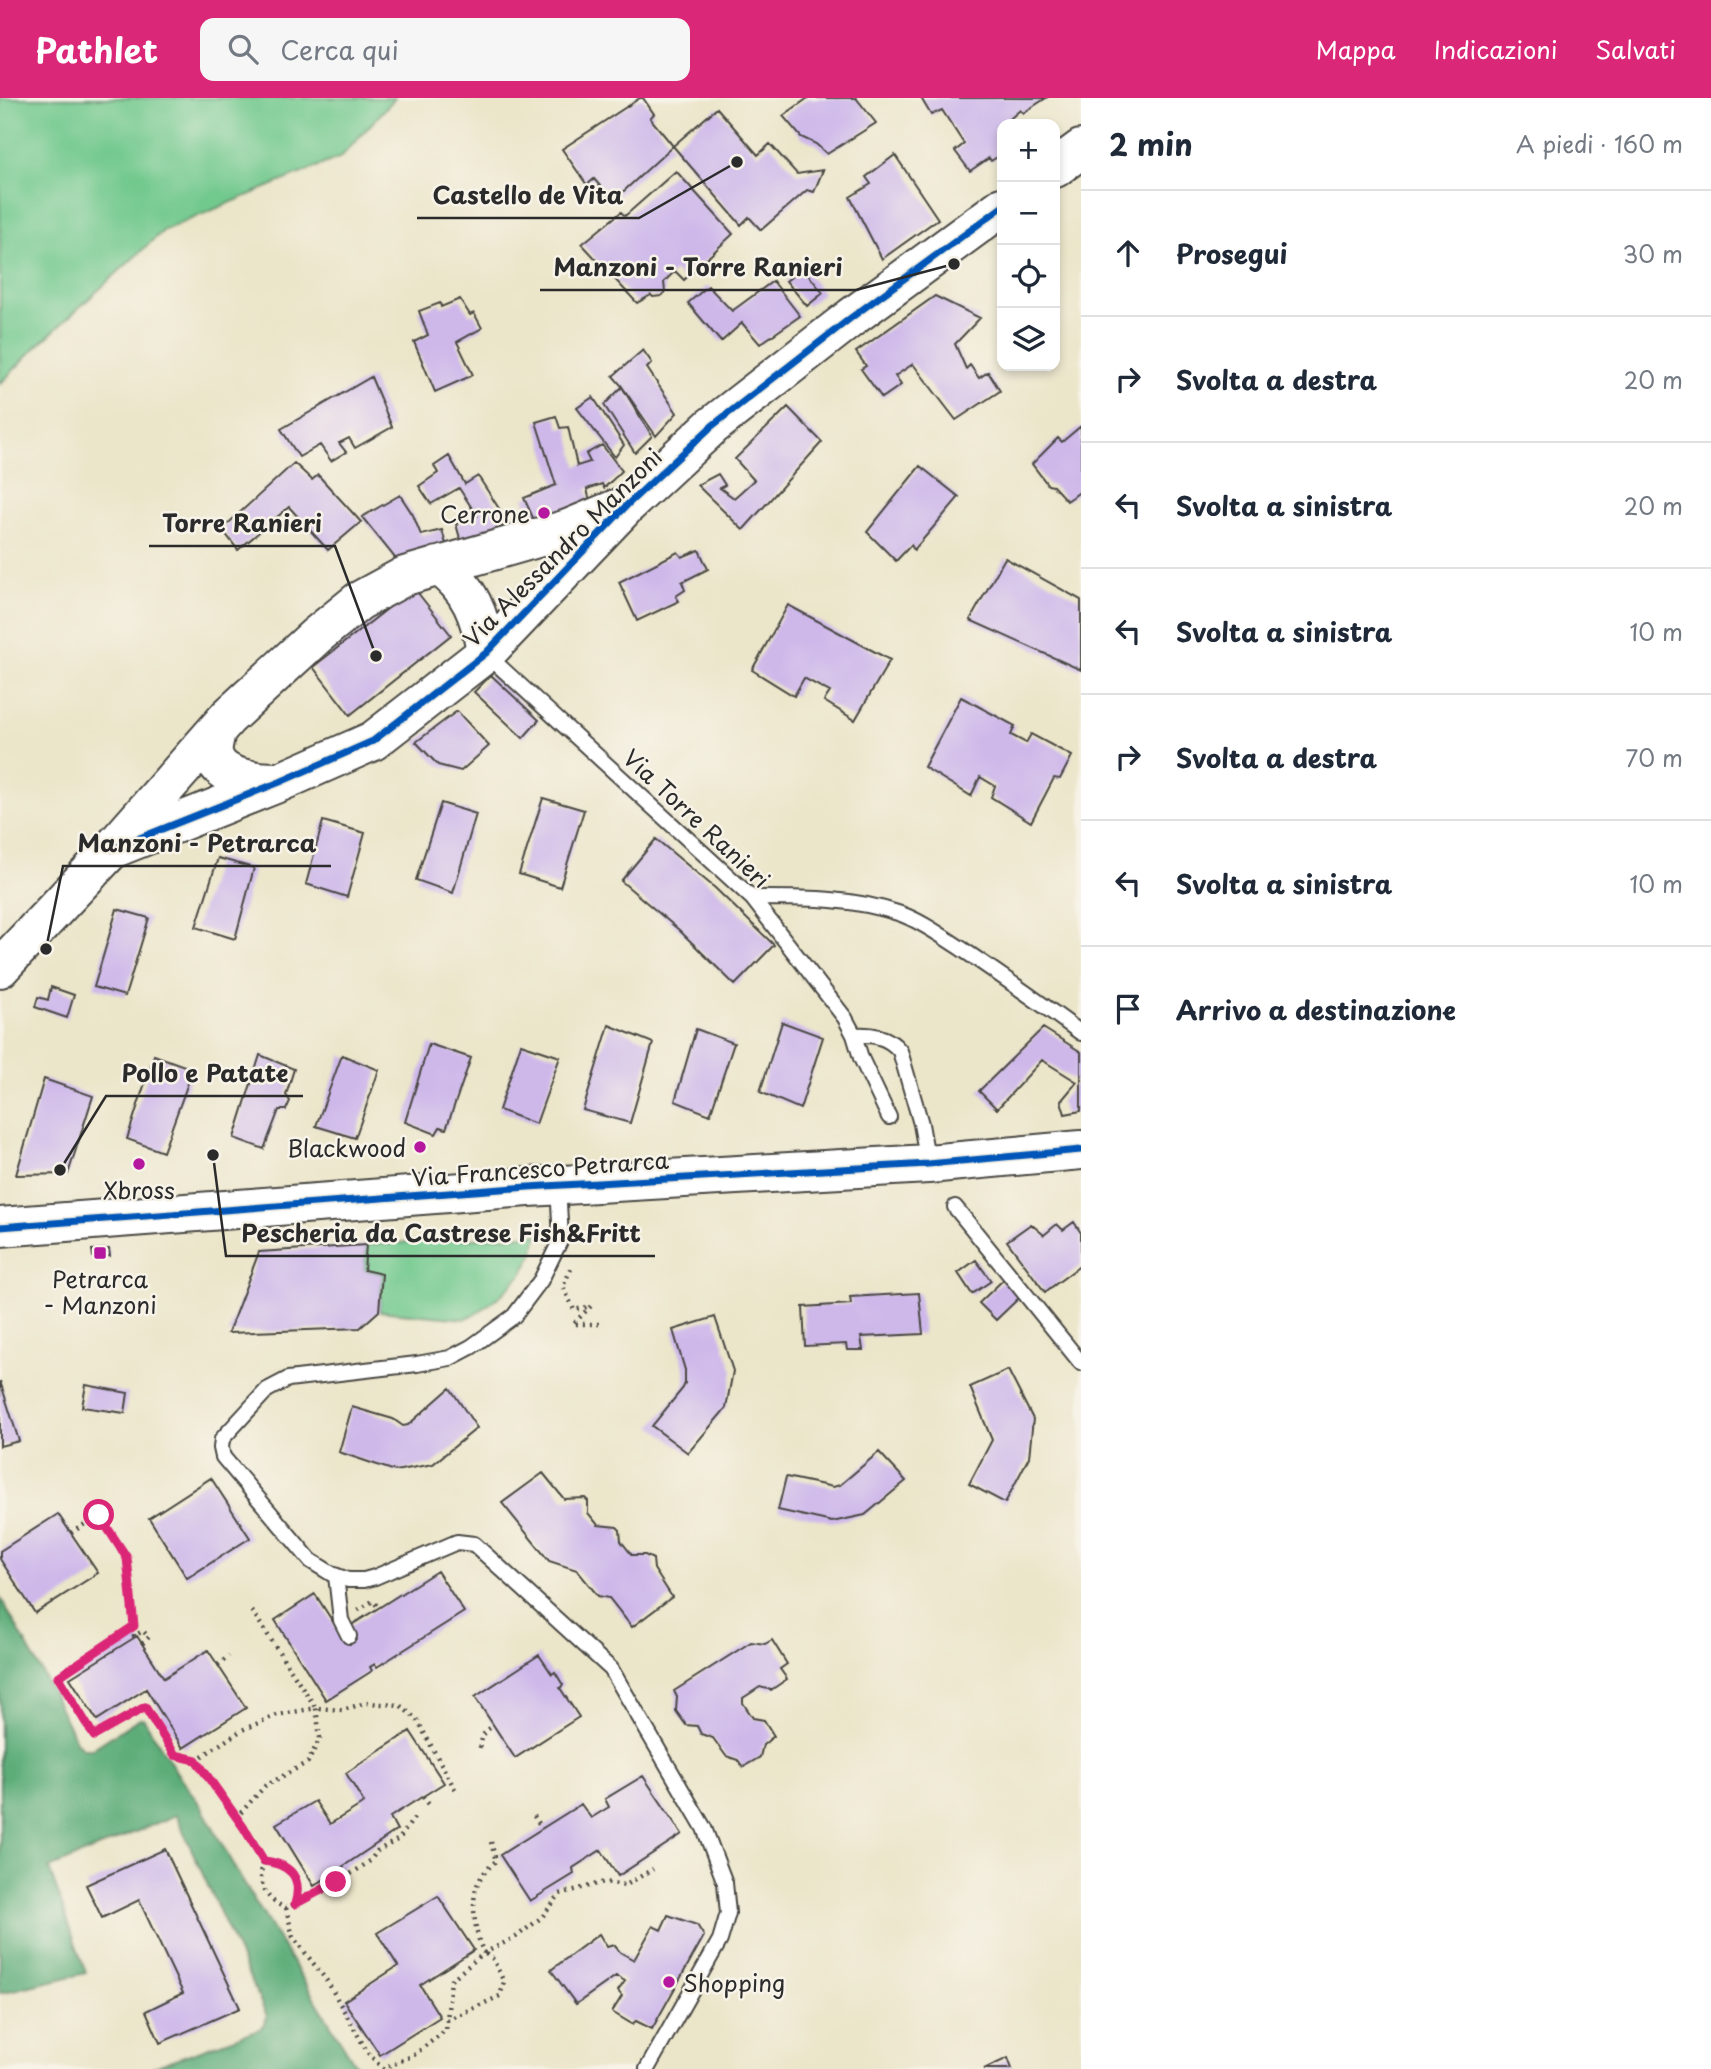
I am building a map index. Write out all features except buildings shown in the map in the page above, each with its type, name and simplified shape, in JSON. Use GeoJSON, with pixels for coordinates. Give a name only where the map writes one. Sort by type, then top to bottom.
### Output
{"type":"FeatureCollection","features":[{"type":"Feature","properties":{"kind":"street"},"geometry":{"type":"LineString","coordinates":[[1060,165],[1081,149]]}},
{"type":"Feature","properties":{"kind":"street","name":"Via Alessandro Manzoni"},"geometry":{"type":"LineString","coordinates":[[112,849],[280,782],[373,741],[486,653],[628,504],[712,426],[852,317],[997,211]]}},
{"type":"Feature","properties":{"kind":"street","name":"Via Alessandro Manzoni"},"geometry":{"type":"LineString","coordinates":[[0,968],[112,849],[228,717],[316,636],[359,601],[405,576],[568,528],[628,504]]}},
{"type":"Feature","properties":{"kind":"street"},"geometry":{"type":"LineString","coordinates":[[438,566],[451,574],[477,610],[486,653]]}},
{"type":"Feature","properties":{"kind":"street"},"geometry":{"type":"LineString","coordinates":[[216,731],[213,753],[221,766],[235,777],[280,782]]}},
{"type":"Feature","properties":{"kind":"street","name":"Via Francesco Petrarca"},"geometry":{"type":"LineString","coordinates":[[0,1227],[558,1186],[928,1164],[1081,1150]]}},
{"type":"Feature","properties":{"kind":"lane","name":"Via Torre Ranieri"},"geometry":{"type":"LineString","coordinates":[[486,653],[752,898],[845,1018],[889,1117]]}},
{"type":"Feature","properties":{"kind":"lane"},"geometry":{"type":"LineString","coordinates":[[752,898],[853,901],[902,914],[929,928],[999,974],[1081,1033]]}},
{"type":"Feature","properties":{"kind":"lane"},"geometry":{"type":"LineString","coordinates":[[854,1035],[877,1036],[894,1044],[900,1051],[921,1124],[928,1164]]}},
{"type":"Feature","properties":{"kind":"lane"},"geometry":{"type":"LineString","coordinates":[[558,1186],[561,1239],[541,1280],[514,1316],[471,1347],[450,1358],[288,1379],[267,1390],[252,1403],[222,1439],[221,1448],[223,1457],[311,1561],[336,1576],[348,1580],[364,1580],[457,1542],[474,1544],[611,1669],[704,1828],[725,1883],[727,1898],[728,1913],[720,1940],[647,2069]]}},
{"type":"Feature","properties":{"kind":"lane"},"geometry":{"type":"LineString","coordinates":[[955,1207],[1081,1363]]}},
{"type":"Feature","properties":{"kind":"lane"},"geometry":{"type":"LineString","coordinates":[[336,1576],[341,1620],[349,1636]]}},
{"type":"Feature","properties":{"kind":"path"},"geometry":{"type":"LineString","coordinates":[[571,1303],[574,1310],[591,1306],[573,1324],[602,1324]]}},
{"type":"Feature","properties":{"kind":"path"},"geometry":{"type":"LineString","coordinates":[[71,1533],[99,1515],[127,1558],[134,1636],[143,1630],[149,1637],[142,1644]]}},
{"type":"Feature","properties":{"kind":"path"},"geometry":{"type":"LineString","coordinates":[[236,1818],[265,1786],[308,1762],[320,1738],[316,1708],[252,1611]]}},
{"type":"Feature","properties":{"kind":"path"},"geometry":{"type":"LineString","coordinates":[[134,1626],[58,1677],[94,1736],[145,1707],[175,1755],[196,1760],[264,1861],[261,1871],[265,1894],[275,1904],[285,1908],[295,1904],[354,1871],[370,1861],[377,1851],[399,1839],[414,1818]]}},
{"type":"Feature","properties":{"kind":"path"},"geometry":{"type":"LineString","coordinates":[[218,1665],[229,1657]]}},
{"type":"Feature","properties":{"kind":"path"},"geometry":{"type":"LineString","coordinates":[[196,1760],[242,1730],[278,1714],[316,1708],[343,1710],[365,1703],[400,1705],[418,1720],[456,1791]]}},
{"type":"Feature","properties":{"kind":"path"},"geometry":{"type":"LineString","coordinates":[[480,1748],[486,1730],[494,1726]]}},
{"type":"Feature","properties":{"kind":"path"},"geometry":{"type":"LineString","coordinates":[[424,1797],[430,1807]]}},
{"type":"Feature","properties":{"kind":"path"},"geometry":{"type":"LineString","coordinates":[[534,1816],[542,1828]]}},
{"type":"Feature","properties":{"kind":"path"},"geometry":{"type":"LineString","coordinates":[[447,2020],[500,1996],[504,1982],[493,1959],[484,1953],[477,1939],[474,1909],[478,1883],[496,1861],[491,1843]]}},
{"type":"Feature","properties":{"kind":"path"},"geometry":{"type":"LineString","coordinates":[[264,1861],[278,1863],[293,1873],[298,1894],[295,1904]]}},
{"type":"Feature","properties":{"kind":"path"},"geometry":{"type":"LineString","coordinates":[[285,1908],[293,1937],[327,1981],[368,2053],[383,2069],[414,2055],[446,2030],[451,1980],[484,1953],[516,1937],[542,1917],[561,1894],[604,1882],[626,1885],[653,1869]]}},
{"type":"Feature","properties":{"kind":"green space"},"geometry":{"type":"Polygon","coordinates":[[[0,98],[395,98],[341,157],[164,230],[33,350],[0,384],[0,98]]]}},
{"type":"Feature","properties":{"kind":"green space"},"geometry":{"type":"Polygon","coordinates":[[[538,1234],[533,1255],[522,1274],[502,1294],[465,1319],[379,1311],[382,1274],[364,1270],[366,1245],[538,1234]]]}},
{"type":"Feature","properties":{"kind":"green space"},"geometry":{"type":"Polygon","coordinates":[[[0,1597],[77,1743],[84,1749],[92,1749],[143,1718],[201,1806],[237,1872],[358,2069],[148,2069],[260,2029],[267,2016],[176,1815],[49,1868],[86,1973],[0,1993],[0,1597]]]}},
{"type":"Feature","properties":{"kind":"cycle path"},"geometry":{"type":"LineString","coordinates":[[112,849],[280,782],[373,741],[486,653],[628,504],[712,426],[852,317],[997,211]]}},
{"type":"Feature","properties":{"kind":"cycle path"},"geometry":{"type":"LineString","coordinates":[[0,1227],[528,1187],[928,1164],[1081,1150]]}},
{"type":"Feature","properties":{"kind":"place","name":"Castello de Vita"},"geometry":{"type":"Point","coordinates":[737,162]}},
{"type":"Feature","properties":{"kind":"place","name":"Manzoni - Torre Ranieri"},"geometry":{"type":"Point","coordinates":[954,264]}},
{"type":"Feature","properties":{"kind":"place","name":"Cerrone"},"geometry":{"type":"Point","coordinates":[544,513]}},
{"type":"Feature","properties":{"kind":"place","name":"Torre Ranieri"},"geometry":{"type":"Point","coordinates":[376,656]}},
{"type":"Feature","properties":{"kind":"place","name":"Manzoni - Petrarca"},"geometry":{"type":"Point","coordinates":[46,949]}},
{"type":"Feature","properties":{"kind":"place","name":"Blackwood"},"geometry":{"type":"Point","coordinates":[420,1147]}},
{"type":"Feature","properties":{"kind":"place","name":"Pescheria da Castrese Fish&Fritt"},"geometry":{"type":"Point","coordinates":[213,1155]}},
{"type":"Feature","properties":{"kind":"place","name":"Xbross"},"geometry":{"type":"Point","coordinates":[139,1164]}},
{"type":"Feature","properties":{"kind":"place","name":"Pollo e Patate"},"geometry":{"type":"Point","coordinates":[60,1170]}},
{"type":"Feature","properties":{"kind":"place","name":"Petrarca - Manzoni"},"geometry":{"type":"Point","coordinates":[100,1253]}},
{"type":"Feature","properties":{"kind":"place","name":"Shopping"},"geometry":{"type":"Point","coordinates":[669,1982]}},
{"type":"Feature","properties":{"kind":"route"},"geometry":{"type":"LineString","coordinates":[[99,1515],[127,1558],[134,1626],[58,1677],[94,1736],[145,1707],[175,1755],[196,1760],[264,1861],[278,1863],[293,1873],[298,1894],[295,1904],[336,1882]]}}]}
